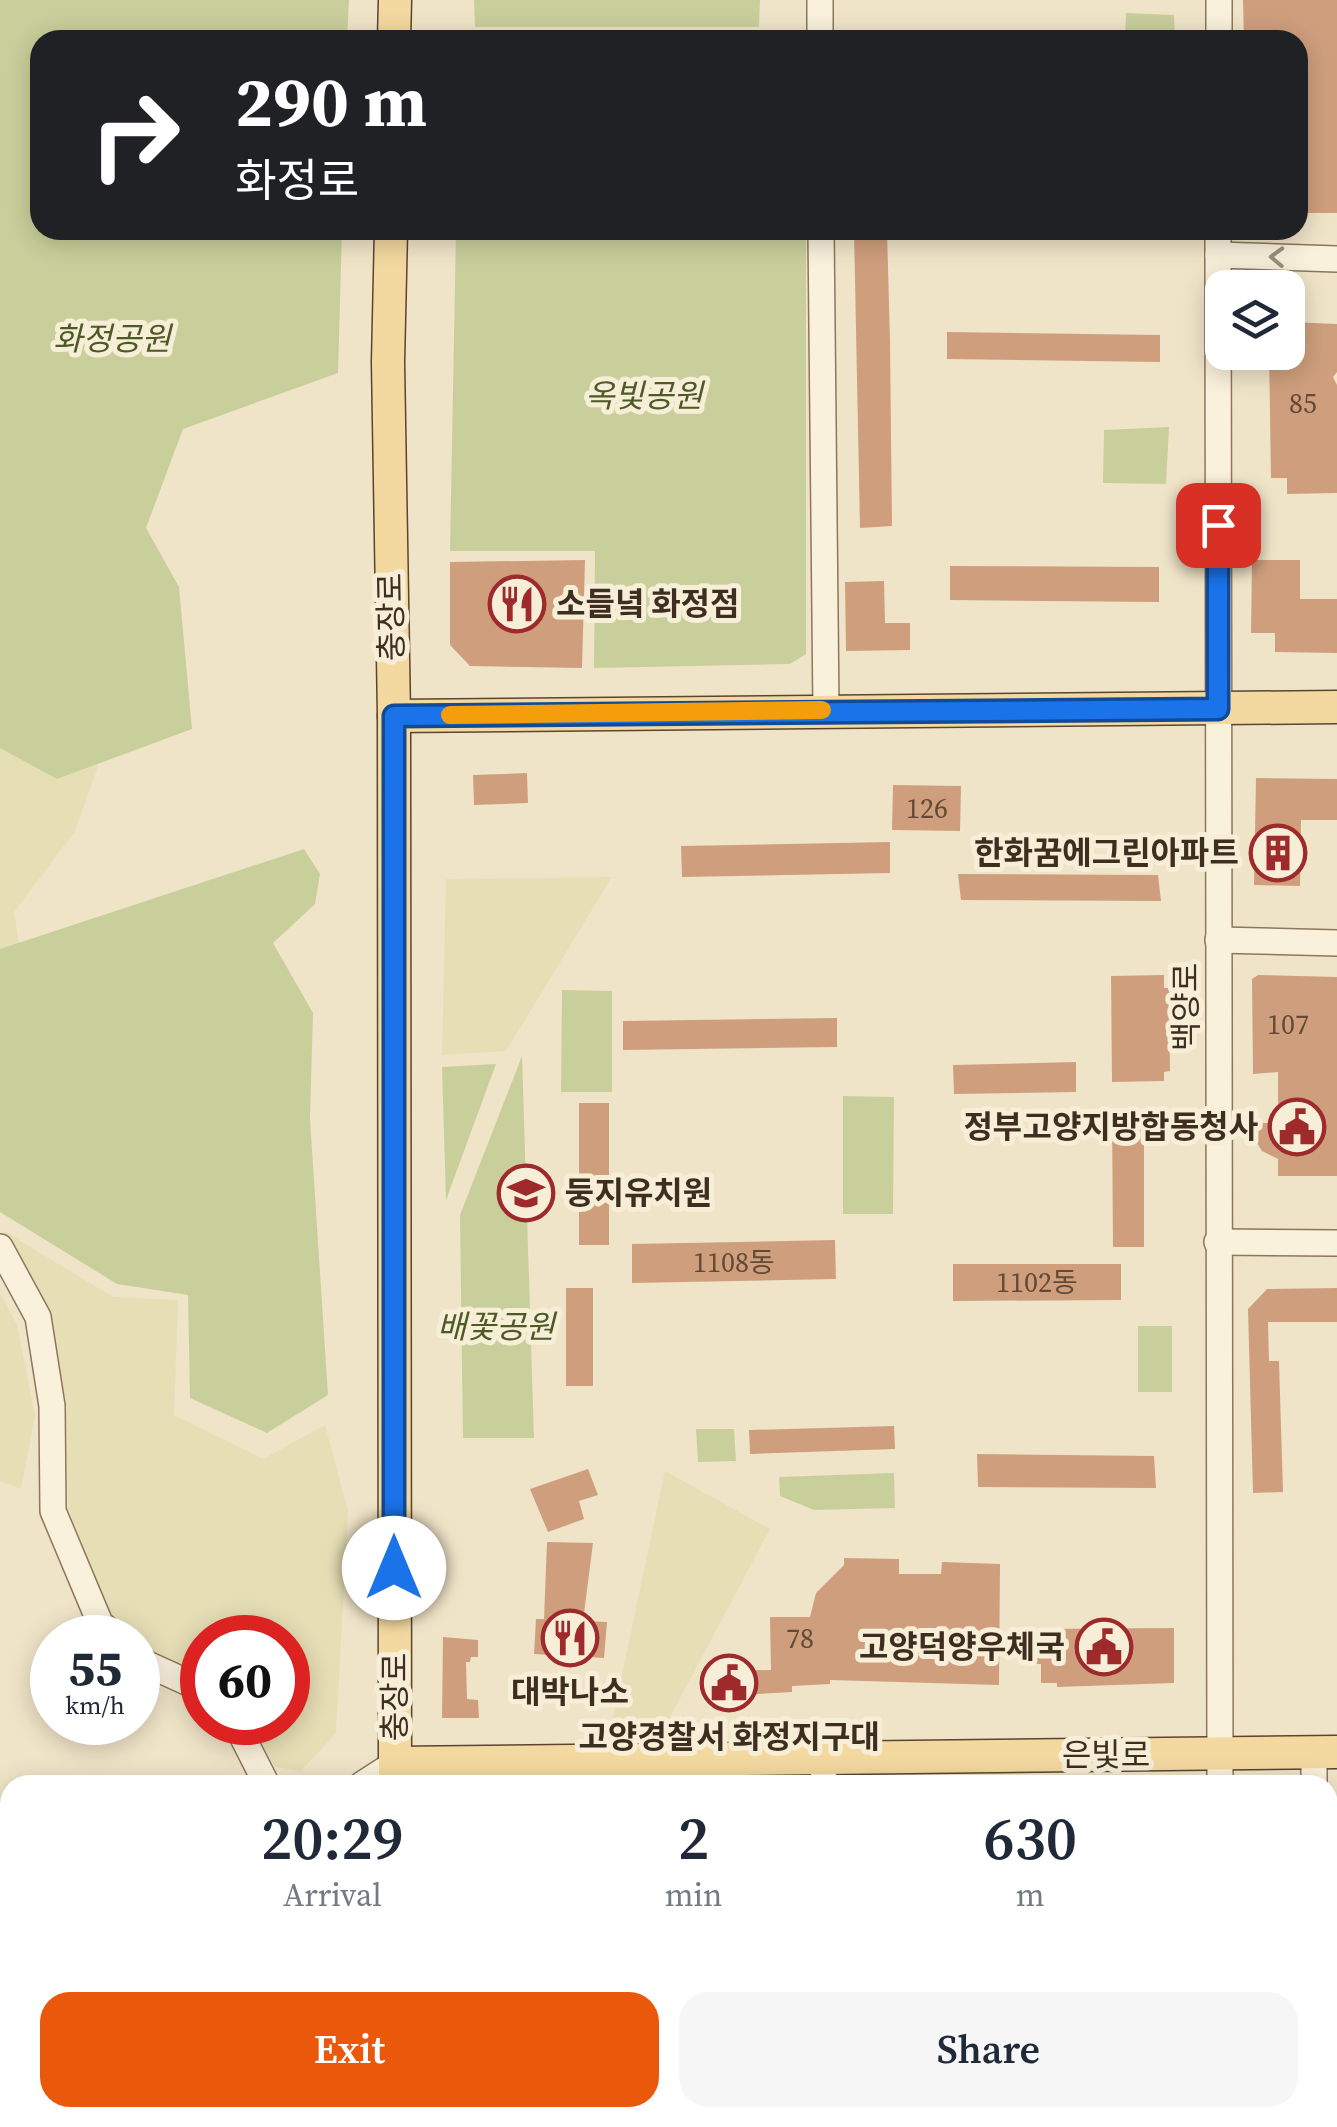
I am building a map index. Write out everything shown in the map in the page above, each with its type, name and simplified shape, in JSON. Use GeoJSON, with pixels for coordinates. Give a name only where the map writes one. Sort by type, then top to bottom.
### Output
{"type":"FeatureCollection","features":[{"type":"Feature","properties":{"kind":"main road"},"geometry":{"type":"LineString","coordinates":[[394,30],[395,0]]}},
{"type":"Feature","properties":{"kind":"main road","name":"충장로"},"geometry":{"type":"LineString","coordinates":[[391,240],[388,362],[394,716],[395,1774]]}},
{"type":"Feature","properties":{"kind":"main road"},"geometry":{"type":"LineString","coordinates":[[394,716],[1337,707]]}},
{"type":"Feature","properties":{"kind":"main road","name":"은빛로"},"geometry":{"type":"LineString","coordinates":[[395,1774],[1220,1770],[1326,1752]]}},
{"type":"Feature","properties":{"kind":"street"},"geometry":{"type":"LineString","coordinates":[[820,0],[820,30]]}},
{"type":"Feature","properties":{"kind":"street"},"geometry":{"type":"LineString","coordinates":[[1219,0],[1219,30]]}},
{"type":"Feature","properties":{"kind":"street"},"geometry":{"type":"LineString","coordinates":[[820,240],[826,710]]}},
{"type":"Feature","properties":{"kind":"street"},"geometry":{"type":"LineString","coordinates":[[1218,242],[1337,259]]}},
{"type":"Feature","properties":{"kind":"street","name":"백양로"},"geometry":{"type":"LineString","coordinates":[[1218,242],[1220,1770]]}},
{"type":"Feature","properties":{"kind":"street"},"geometry":{"type":"LineString","coordinates":[[1218,940],[1337,942]]}},
{"type":"Feature","properties":{"kind":"street"},"geometry":{"type":"LineString","coordinates":[[1218,1242],[1337,1243]]}},
{"type":"Feature","properties":{"kind":"street"},"geometry":{"type":"LineString","coordinates":[[0,1247],[38,1316],[52,1406],[52,1512],[97,1615]]}},
{"type":"Feature","properties":{"kind":"street"},"geometry":{"type":"LineString","coordinates":[[247,1745],[261,1775]]}},
{"type":"Feature","properties":{"kind":"shaded area"},"geometry":{"type":"Polygon","coordinates":[[[0,748],[57,779],[99,764],[75,831],[14,912],[19,943],[0,949],[0,748]]]}},
{"type":"Feature","properties":{"kind":"shaded area"},"geometry":{"type":"Polygon","coordinates":[[[612,877],[506,1051],[442,1055],[446,879],[612,877]]]}},
{"type":"Feature","properties":{"kind":"shaded area"},"geometry":{"type":"Polygon","coordinates":[[[4,1231],[113,1297],[178,1300],[174,1415],[263,1459],[325,1425],[348,1511],[336,1733],[301,1771],[275,1767],[263,1745],[310,1745],[310,1615],[180,1615],[180,1664],[160,1655],[160,1615],[109,1613],[68,1508],[66,1403],[49,1312],[4,1231]]]}},
{"type":"Feature","properties":{"kind":"shaded area"},"geometry":{"type":"Polygon","coordinates":[[[0,1293],[17,1325],[35,1416],[21,1489],[0,1481],[0,1293]]]}},
{"type":"Feature","properties":{"kind":"shaded area"},"geometry":{"type":"Polygon","coordinates":[[[665,1471],[770,1529],[669,1719],[612,1722],[665,1471]]]}},
{"type":"Feature","properties":{"kind":"green space","name":"화정공원"},"geometry":{"type":"Polygon","coordinates":[[[0,0],[349,0],[348,30],[30,30],[30,240],[342,240],[338,373],[183,429],[146,528],[179,587],[192,729],[57,779],[0,748],[0,0]]]}},
{"type":"Feature","properties":{"kind":"green space"},"geometry":{"type":"Polygon","coordinates":[[[474,0],[760,0],[759,27],[475,27],[474,0]]]}},
{"type":"Feature","properties":{"kind":"green space"},"geometry":{"type":"Polygon","coordinates":[[[1126,13],[1174,15],[1175,30],[1125,30],[1126,13]]]}},
{"type":"Feature","properties":{"kind":"green space","name":"옥빛공원"},"geometry":{"type":"Polygon","coordinates":[[[456,240],[806,240],[806,654],[790,664],[594,668],[595,551],[450,551],[456,240]]]}},
{"type":"Feature","properties":{"kind":"green space"},"geometry":{"type":"Polygon","coordinates":[[[1169,427],[1166,484],[1103,483],[1104,430],[1169,427]]]}},
{"type":"Feature","properties":{"kind":"green space"},"geometry":{"type":"Polygon","coordinates":[[[304,849],[320,874],[315,904],[273,943],[313,1013],[310,1119],[328,1395],[267,1433],[190,1398],[188,1295],[117,1284],[0,1212],[0,949],[304,849]]]}},
{"type":"Feature","properties":{"kind":"green space"},"geometry":{"type":"Polygon","coordinates":[[[562,990],[612,991],[612,1092],[561,1092],[562,990]]]}},
{"type":"Feature","properties":{"kind":"green space","name":"배꽃공원"},"geometry":{"type":"Polygon","coordinates":[[[522,1056],[534,1438],[463,1438],[460,1215],[522,1056]]]}},
{"type":"Feature","properties":{"kind":"green space"},"geometry":{"type":"Polygon","coordinates":[[[496,1064],[446,1200],[442,1067],[496,1064]]]}},
{"type":"Feature","properties":{"kind":"green space"},"geometry":{"type":"Polygon","coordinates":[[[843,1096],[894,1097],[893,1214],[843,1214],[843,1096]]]}},
{"type":"Feature","properties":{"kind":"green space"},"geometry":{"type":"Polygon","coordinates":[[[1138,1326],[1172,1326],[1172,1392],[1138,1392],[1138,1326]]]}},
{"type":"Feature","properties":{"kind":"green space"},"geometry":{"type":"Polygon","coordinates":[[[696,1429],[734,1429],[736,1461],[698,1462],[696,1429]]]}},
{"type":"Feature","properties":{"kind":"green space"},"geometry":{"type":"Polygon","coordinates":[[[894,1473],[895,1508],[814,1510],[780,1496],[779,1477],[894,1473]]]}},
{"type":"Feature","properties":{"kind":"building"},"geometry":{"type":"Polygon","coordinates":[[[1243,0],[1337,0],[1337,213],[1308,213],[1308,30],[1244,30],[1243,0]]]}},
{"type":"Feature","properties":{"kind":"building"},"geometry":{"type":"Polygon","coordinates":[[[854,240],[887,240],[892,526],[860,528],[854,240]]]}},
{"type":"Feature","properties":{"kind":"building"},"geometry":{"type":"Polygon","coordinates":[[[1305,323],[1337,324],[1337,372],[1333,377],[1337,385],[1337,493],[1287,494],[1287,478],[1271,478],[1269,370],[1305,370],[1305,323]]]}},
{"type":"Feature","properties":{"kind":"building"},"geometry":{"type":"Polygon","coordinates":[[[947,332],[1160,335],[1160,362],[947,359],[947,332]]]}},
{"type":"Feature","properties":{"kind":"building","name":"소들녘 화정점"},"geometry":{"type":"Polygon","coordinates":[[[585,560],[582,668],[470,666],[450,645],[450,562],[585,560]]]}},
{"type":"Feature","properties":{"kind":"building"},"geometry":{"type":"Polygon","coordinates":[[[1252,560],[1300,560],[1300,599],[1337,599],[1337,653],[1275,652],[1275,633],[1251,633],[1252,560]]]}},
{"type":"Feature","properties":{"kind":"building"},"geometry":{"type":"Polygon","coordinates":[[[950,566],[1159,567],[1159,602],[950,600],[950,566]]]}},
{"type":"Feature","properties":{"kind":"building"},"geometry":{"type":"Polygon","coordinates":[[[884,581],[885,623],[910,623],[910,650],[846,651],[845,582],[884,581]]]}},
{"type":"Feature","properties":{"kind":"building"},"geometry":{"type":"Polygon","coordinates":[[[527,773],[528,803],[474,805],[473,775],[527,773]]]}},
{"type":"Feature","properties":{"kind":"building","name":"한화꿈에그린아파트"},"geometry":{"type":"Polygon","coordinates":[[[1256,778],[1337,779],[1337,820],[1301,820],[1300,886],[1254,885],[1256,778]]]}},
{"type":"Feature","properties":{"kind":"building"},"geometry":{"type":"Polygon","coordinates":[[[893,785],[961,786],[960,831],[892,830],[893,785]]]}},
{"type":"Feature","properties":{"kind":"building"},"geometry":{"type":"Polygon","coordinates":[[[890,842],[890,873],[682,877],[681,846],[890,842]]]}},
{"type":"Feature","properties":{"kind":"building"},"geometry":{"type":"Polygon","coordinates":[[[958,874],[1158,875],[1161,901],[961,900],[958,874]]]}},
{"type":"Feature","properties":{"kind":"building"},"geometry":{"type":"Polygon","coordinates":[[[1164,975],[1164,988],[1169,988],[1170,1071],[1164,1072],[1164,1081],[1112,1082],[1111,976],[1164,975]]]}},
{"type":"Feature","properties":{"kind":"building"},"geometry":{"type":"Polygon","coordinates":[[[1258,975],[1337,977],[1337,1176],[1278,1176],[1278,1159],[1262,1151],[1257,1143],[1260,1123],[1278,1123],[1278,1072],[1253,1074],[1252,979],[1258,975]]]}},
{"type":"Feature","properties":{"kind":"building"},"geometry":{"type":"Polygon","coordinates":[[[837,1018],[837,1047],[623,1050],[623,1021],[837,1018]]]}},
{"type":"Feature","properties":{"kind":"building"},"geometry":{"type":"Polygon","coordinates":[[[1076,1062],[1076,1092],[954,1094],[953,1065],[1076,1062]]]}},
{"type":"Feature","properties":{"kind":"building"},"geometry":{"type":"Polygon","coordinates":[[[579,1103],[609,1103],[609,1245],[579,1245],[579,1103]]]}},
{"type":"Feature","properties":{"kind":"building"},"geometry":{"type":"Polygon","coordinates":[[[1112,1117],[1144,1117],[1144,1247],[1113,1247],[1112,1117]]]}},
{"type":"Feature","properties":{"kind":"building"},"geometry":{"type":"Polygon","coordinates":[[[835,1240],[836,1279],[632,1283],[632,1244],[835,1240]]]}},
{"type":"Feature","properties":{"kind":"building"},"geometry":{"type":"Polygon","coordinates":[[[953,1264],[1121,1264],[1121,1300],[953,1301],[953,1264]]]}},
{"type":"Feature","properties":{"kind":"building"},"geometry":{"type":"Polygon","coordinates":[[[566,1288],[593,1288],[593,1386],[566,1386],[566,1288]]]}},
{"type":"Feature","properties":{"kind":"building"},"geometry":{"type":"Polygon","coordinates":[[[1337,1288],[1337,1322],[1268,1322],[1269,1361],[1279,1361],[1283,1492],[1253,1493],[1248,1309],[1267,1289],[1337,1288]]]}},
{"type":"Feature","properties":{"kind":"building"},"geometry":{"type":"Polygon","coordinates":[[[894,1426],[895,1449],[750,1454],[749,1430],[894,1426]]]}},
{"type":"Feature","properties":{"kind":"building"},"geometry":{"type":"Polygon","coordinates":[[[977,1454],[1154,1456],[1156,1488],[978,1487],[977,1454]]]}},
{"type":"Feature","properties":{"kind":"building"},"geometry":{"type":"Polygon","coordinates":[[[588,1469],[598,1495],[579,1501],[584,1519],[548,1532],[530,1489],[588,1469]]]}},
{"type":"Feature","properties":{"kind":"building"},"geometry":{"type":"Polygon","coordinates":[[[547,1542],[593,1543],[583,1621],[607,1622],[604,1658],[534,1654],[536,1619],[544,1619],[547,1542]]]}},
{"type":"Feature","properties":{"kind":"building"},"geometry":{"type":"Polygon","coordinates":[[[844,1558],[899,1559],[899,1574],[941,1574],[942,1562],[1000,1564],[999,1685],[830,1680],[830,1684],[792,1686],[792,1692],[710,1697],[709,1671],[771,1670],[770,1617],[810,1617],[816,1593],[844,1565],[844,1558]]]}},
{"type":"Feature","properties":{"kind":"building","name":"고양덕양우체국"},"geometry":{"type":"Polygon","coordinates":[[[1174,1628],[1174,1683],[1057,1687],[1057,1683],[1041,1683],[1041,1664],[1034,1664],[1034,1629],[1174,1628]]]}},
{"type":"Feature","properties":{"kind":"building"},"geometry":{"type":"Polygon","coordinates":[[[443,1637],[478,1640],[478,1657],[466,1662],[467,1699],[478,1700],[479,1718],[442,1718],[443,1637]]]}},
{"type":"Feature","properties":{"kind":"slow traffic"},"geometry":{"type":"LineString","coordinates":[[450,715],[822,710]]}},
{"type":"Feature","properties":{"kind":"place","name":"소들녘 화정점"},"geometry":{"type":"Point","coordinates":[517,604]}},
{"type":"Feature","properties":{"kind":"place","name":"한화꿈에그린아파트"},"geometry":{"type":"Point","coordinates":[1278,853]}},
{"type":"Feature","properties":{"kind":"place","name":"정부고양지방합동청사"},"geometry":{"type":"Point","coordinates":[1297,1127]}},
{"type":"Feature","properties":{"kind":"place","name":"둥지유치원"},"geometry":{"type":"Point","coordinates":[526,1193]}},
{"type":"Feature","properties":{"kind":"place","name":"대박나소"},"geometry":{"type":"Point","coordinates":[570,1638]}},
{"type":"Feature","properties":{"kind":"place","name":"고양덕양우체국"},"geometry":{"type":"Point","coordinates":[1104,1647]}},
{"type":"Feature","properties":{"kind":"place","name":"고양경찰서 화정지구대"},"geometry":{"type":"Point","coordinates":[729,1683]}},
{"type":"Feature","properties":{"kind":"route"},"geometry":{"type":"LineString","coordinates":[[394,1568],[394,716],[1218,709],[1218,525]]}}]}
